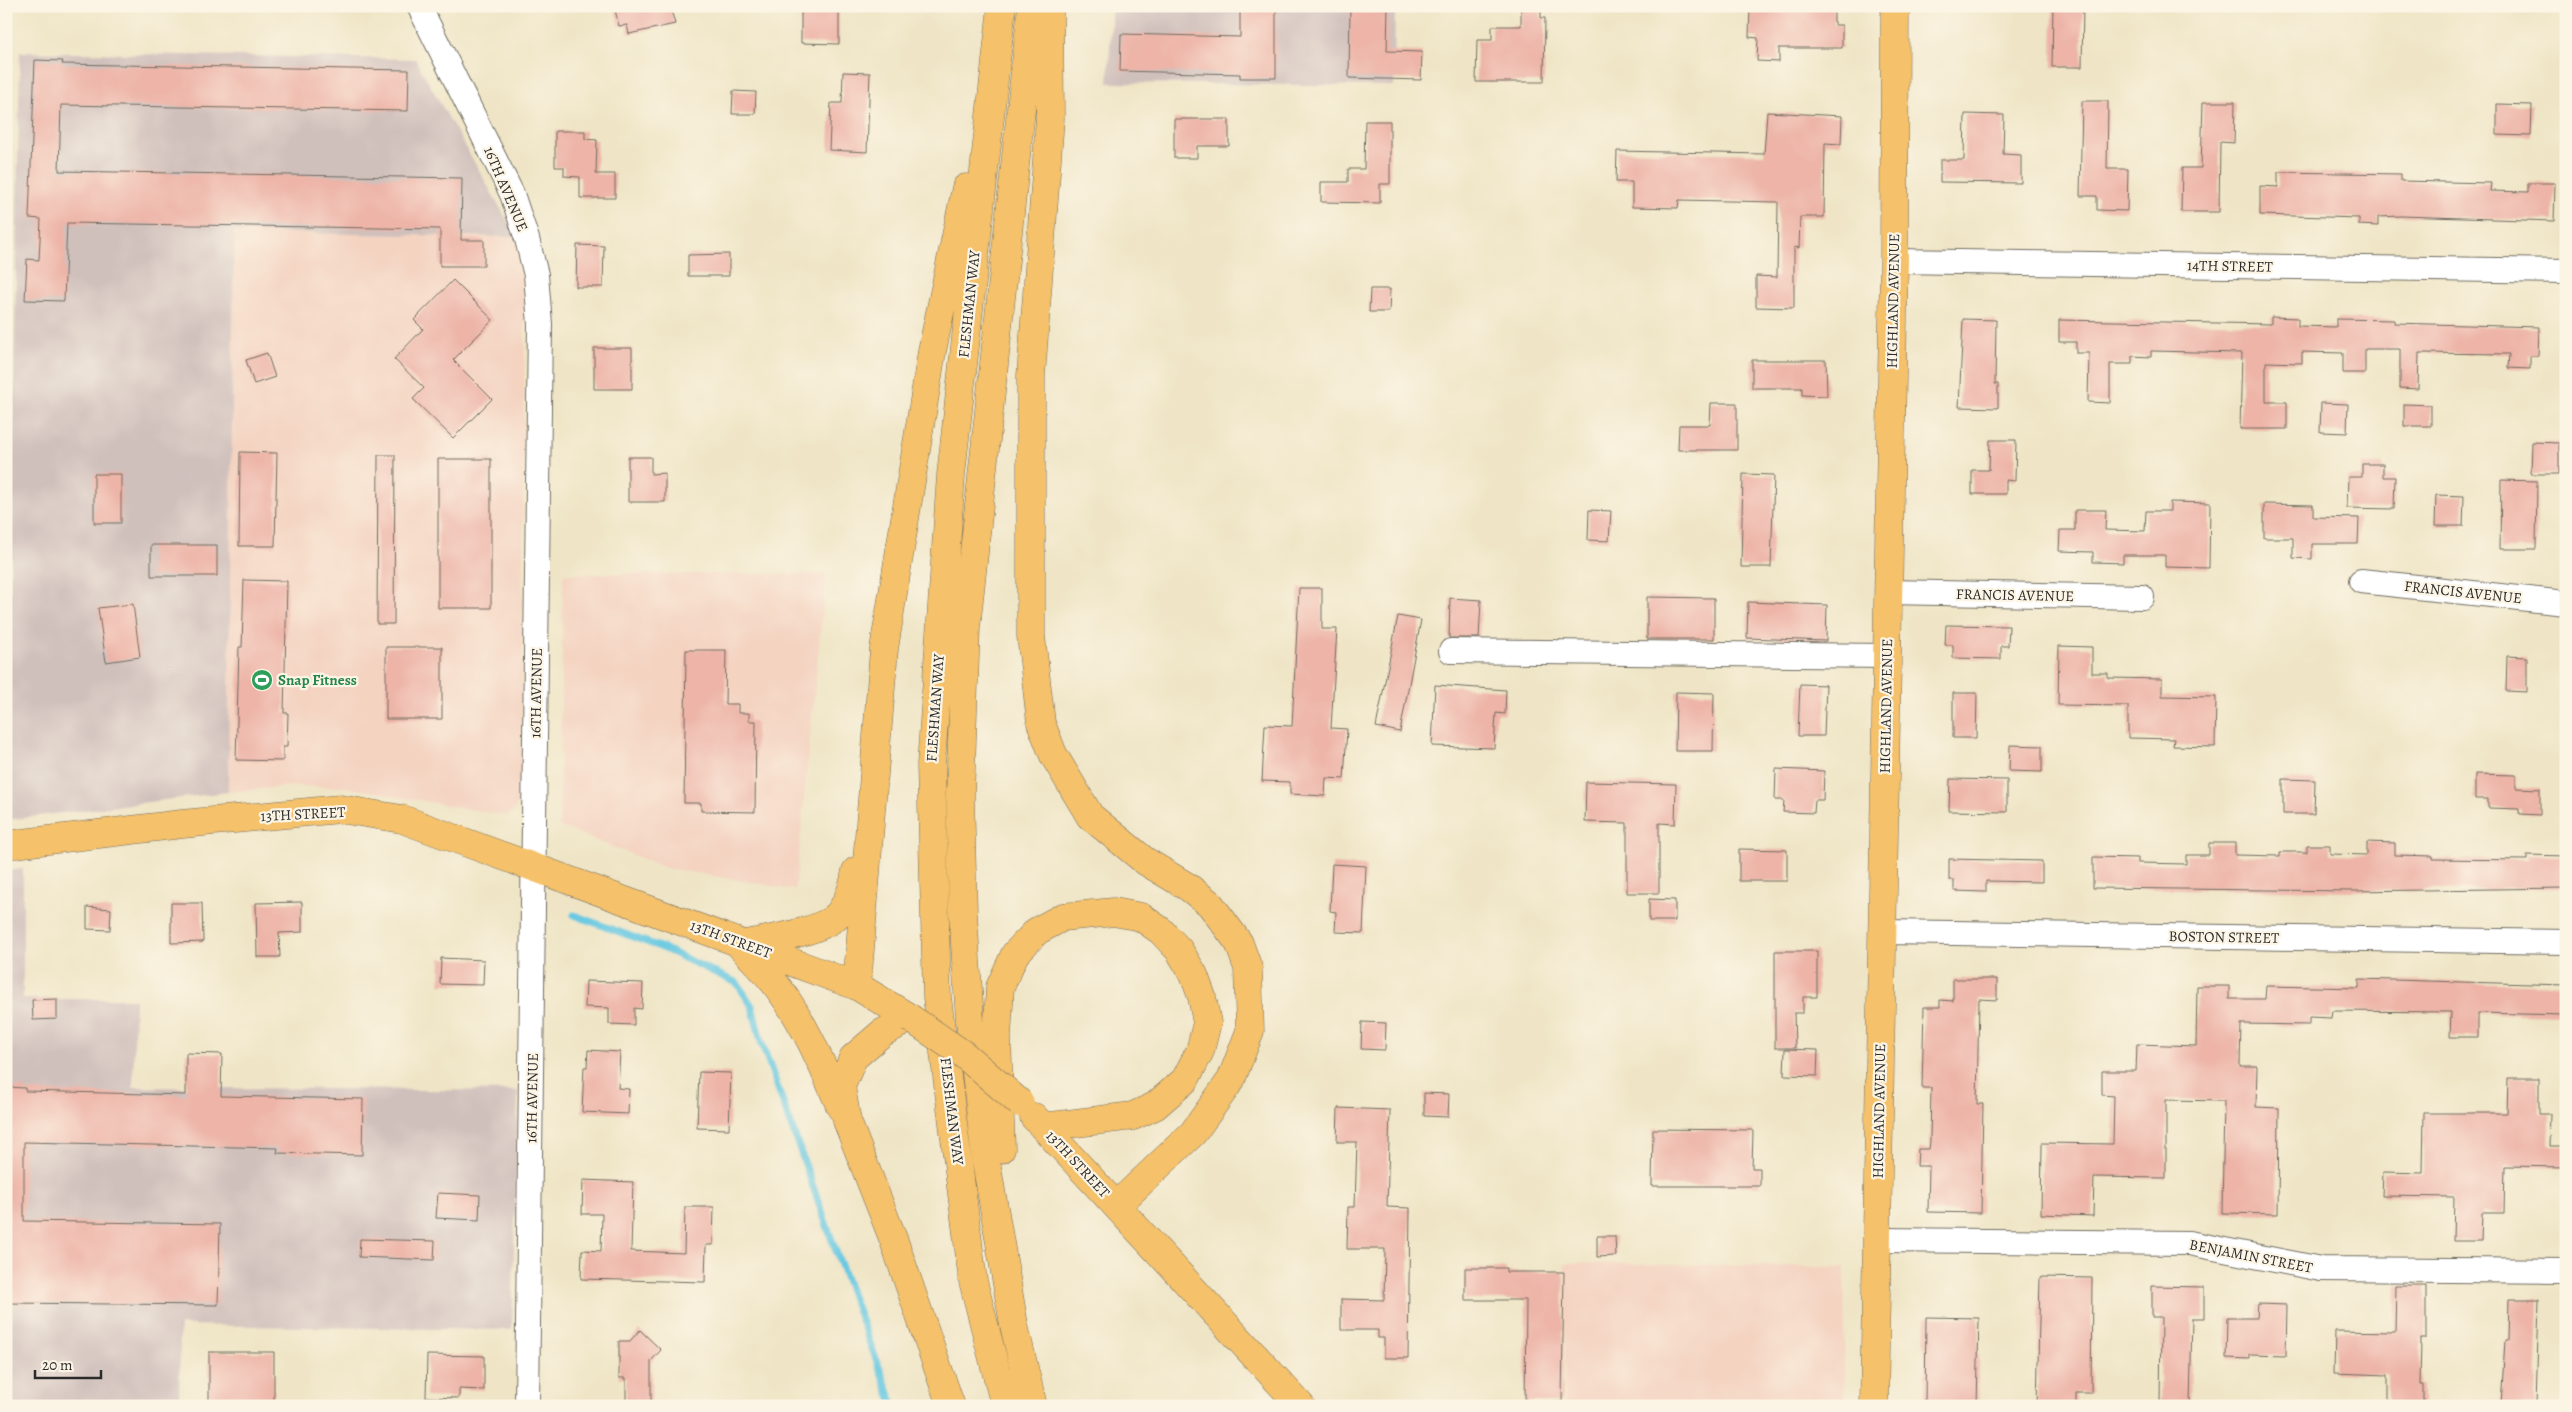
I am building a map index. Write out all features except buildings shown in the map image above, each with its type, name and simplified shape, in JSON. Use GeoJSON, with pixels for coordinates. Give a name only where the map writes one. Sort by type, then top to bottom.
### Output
{"type":"FeatureCollection","features":[{"type":"Feature","properties":{"kind":"main road","name":"FLESHMAN WAY"},"geometry":{"type":"LineString","coordinates":[[1032,6],[966,628],[960,795],[963,913],[970,1021],[986,1161],[1014,1325],[1033,1406]]}},
{"type":"Feature","properties":{"kind":"main road"},"geometry":{"type":"LineString","coordinates":[[1048,6],[1050,118],[1031,386],[1031,636],[1040,723],[1053,754],[1090,816],[1145,861],[1188,887],[1210,904],[1239,943],[1248,976],[1250,1031],[1231,1080],[1193,1133],[1117,1205]]}},
{"type":"Feature","properties":{"kind":"main road","name":"HIGHLAND AVENUE"},"geometry":{"type":"LineString","coordinates":[[1874,1406],[1894,261],[1895,6]]}},
{"type":"Feature","properties":{"kind":"main road","name":"FLESHMAN WAY"},"geometry":{"type":"LineString","coordinates":[[1002,15],[969,295],[951,475],[931,765],[937,997],[973,1281],[1005,1406]]}},
{"type":"Feature","properties":{"kind":"main road"},"geometry":{"type":"LineString","coordinates":[[857,986],[884,649],[930,361],[1002,15]]}},
{"type":"Feature","properties":{"kind":"main road"},"geometry":{"type":"LineString","coordinates":[[740,942],[802,931],[824,923],[840,912],[853,885],[873,786]]}},
{"type":"Feature","properties":{"kind":"main road","name":"13TH STREET"},"geometry":{"type":"LineString","coordinates":[[6,845],[182,824],[340,809],[402,819],[535,866],[857,986],[910,1018],[963,1054],[1020,1103],[1117,1205],[1301,1406]]}},
{"type":"Feature","properties":{"kind":"main road"},"geometry":{"type":"LineString","coordinates":[[1014,1325],[1001,1145],[997,1037],[1000,987],[1015,954],[1036,931],[1063,917],[1114,912],[1140,917],[1161,931],[1179,950],[1194,975],[1202,997],[1207,1023],[1200,1051],[1185,1080],[1155,1106],[1133,1116],[1044,1127]]}},
{"type":"Feature","properties":{"kind":"main road"},"geometry":{"type":"LineString","coordinates":[[740,942],[778,986],[808,1034],[847,1121],[897,1250],[951,1406]]}},
{"type":"Feature","properties":{"kind":"main road"},"geometry":{"type":"LineString","coordinates":[[847,1121],[841,1087],[853,1058],[882,1032],[910,1018]]}},
{"type":"Feature","properties":{"kind":"street","name":"16TH AVENUE"},"geometry":{"type":"LineString","coordinates":[[419,6],[512,194],[527,239],[536,275],[540,324],[535,866],[527,1406]]}},
{"type":"Feature","properties":{"kind":"street","name":"14TH STREET"},"geometry":{"type":"LineString","coordinates":[[1894,261],[2566,271]]}},
{"type":"Feature","properties":{"kind":"street","name":"FRANCIS AVENUE"},"geometry":{"type":"LineString","coordinates":[[2361,581],[2566,603]]}},
{"type":"Feature","properties":{"kind":"street","name":"FRANCIS AVENUE"},"geometry":{"type":"LineString","coordinates":[[1888,592],[2142,597]]}},
{"type":"Feature","properties":{"kind":"street"},"geometry":{"type":"LineString","coordinates":[[1451,651],[1887,656]]}},
{"type":"Feature","properties":{"kind":"street","name":"BOSTON STREET"},"geometry":{"type":"LineString","coordinates":[[1882,932],[2566,942]]}},
{"type":"Feature","properties":{"kind":"street","name":"BENJAMIN STREET"},"geometry":{"type":"LineString","coordinates":[[1877,1240],[2189,1243],[2321,1269],[2566,1271]]}},
{"type":"Feature","properties":{"kind":"shaded area"},"geometry":{"type":"Polygon","coordinates":[[[1112,6],[1395,6],[1394,86],[1108,83],[1112,6]]]}},
{"type":"Feature","properties":{"kind":"shaded area"},"geometry":{"type":"Polygon","coordinates":[[[20,52],[415,59],[517,237],[234,232],[228,792],[6,820],[20,52]]]}},
{"type":"Feature","properties":{"kind":"shaded area"},"geometry":{"type":"Polygon","coordinates":[[[234,232],[517,237],[525,310],[521,792],[514,811],[507,816],[345,787],[293,786],[228,792],[234,232]]]}},
{"type":"Feature","properties":{"kind":"shaded area"},"geometry":{"type":"Polygon","coordinates":[[[563,574],[826,574],[795,890],[666,868],[559,826],[563,574]]]}},
{"type":"Feature","properties":{"kind":"shaded area"},"geometry":{"type":"Polygon","coordinates":[[[23,869],[23,999],[135,999],[133,1087],[518,1091],[512,1330],[180,1325],[179,1406],[6,1406],[6,871],[23,869]]]}},
{"type":"Feature","properties":{"kind":"shaded area"},"geometry":{"type":"Polygon","coordinates":[[[1565,1263],[1845,1267],[1844,1406],[1564,1406],[1565,1263]]]}},
{"type":"Feature","properties":{"kind":"waterway"},"geometry":{"type":"LineString","coordinates":[[574,915],[665,949],[737,983],[752,1006],[761,1041],[852,1296],[894,1406]]}},
{"type":"Feature","properties":{"kind":"place","name":"Snap Fitness"},"geometry":{"type":"Point","coordinates":[262,680]}}]}
